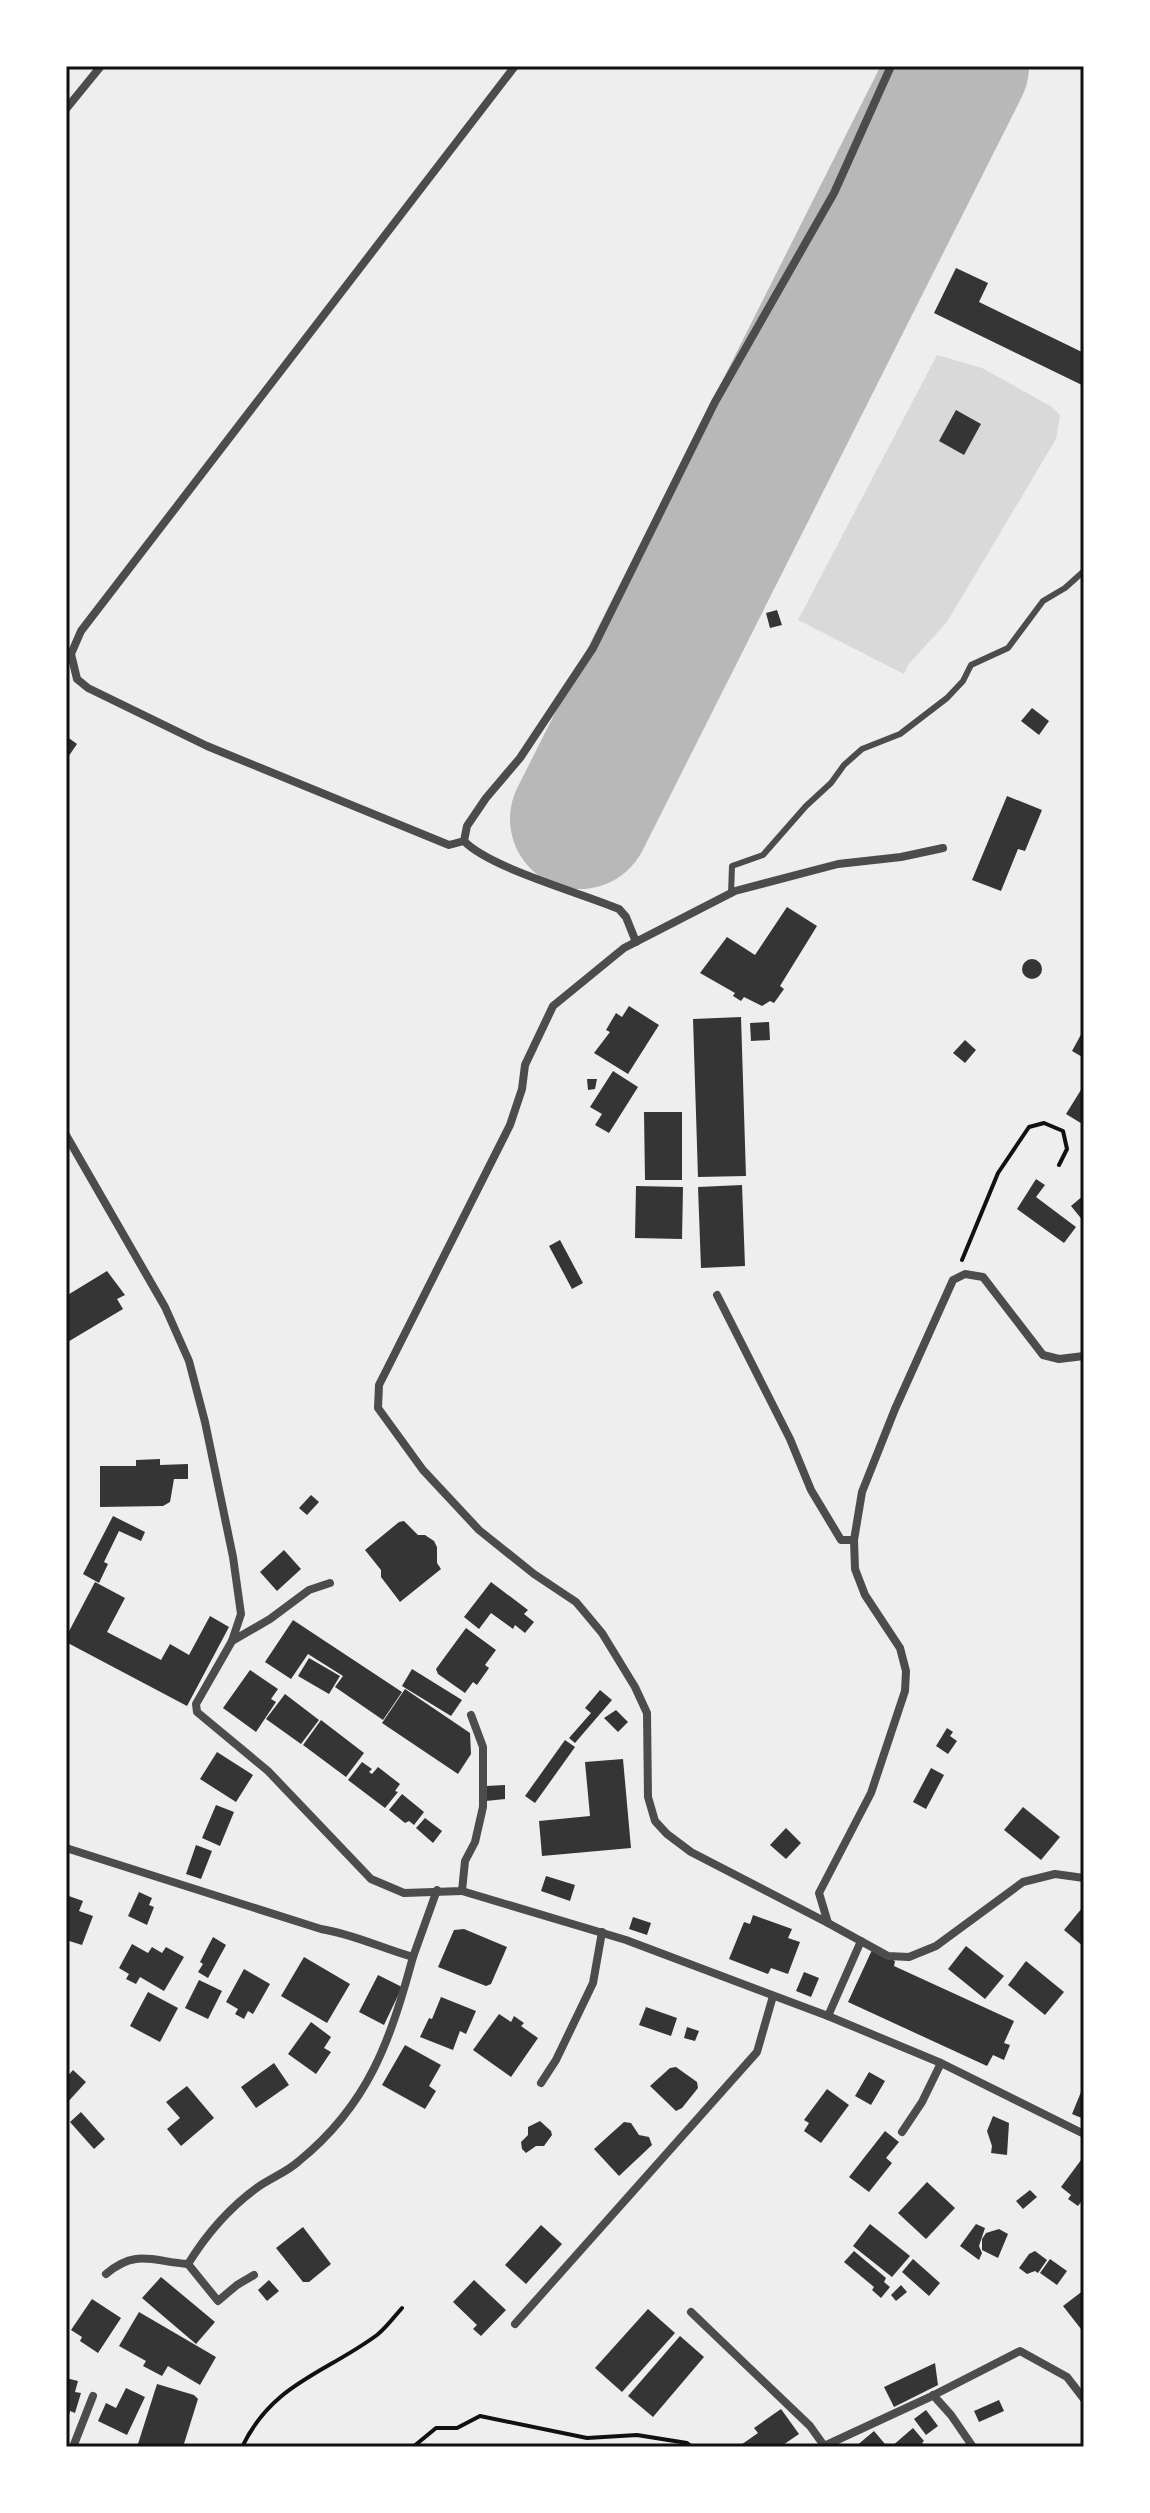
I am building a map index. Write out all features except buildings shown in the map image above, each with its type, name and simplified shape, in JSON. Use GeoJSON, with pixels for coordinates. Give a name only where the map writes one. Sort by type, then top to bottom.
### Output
{"type":"FeatureCollection","features":[{"type":"Feature","properties":{"kind":"street"},"geometry":{"type":"LineString","coordinates":[[66,109],[101,66]]}},
{"type":"Feature","properties":{"kind":"street"},"geometry":{"type":"LineString","coordinates":[[464,841],[449,845],[207,746],[88,688],[77,679],[71,654],[81,631],[515,66]]}},
{"type":"Feature","properties":{"kind":"street"},"geometry":{"type":"LineString","coordinates":[[464,841],[467,826],[520,758],[593,648],[715,402],[834,193],[891,66]]}},
{"type":"Feature","properties":{"kind":"street"},"geometry":{"type":"LineString","coordinates":[[464,841],[471,848],[509,867],[619,909],[626,917],[636,942]]}},
{"type":"Feature","properties":{"kind":"street"},"geometry":{"type":"LineString","coordinates":[[943,848],[901,857],[838,864],[731,894],[624,948],[553,1006],[525,1065],[522,1089],[510,1125],[379,1385],[378,1408],[423,1470],[479,1530],[534,1574],[576,1602],[602,1633],[647,1713],[648,1797],[655,1821],[691,1852],[888,1956],[909,1957],[936,1946],[1023,1882],[1055,1874],[1084,1878]]}},
{"type":"Feature","properties":{"kind":"street"},"geometry":{"type":"LineString","coordinates":[[66,1135],[165,1307],[189,1361],[233,1557],[241,1614],[232,1641],[196,1704],[197,1712],[268,1771],[371,1879],[404,1893],[462,1891],[602,1932],[828,2016],[941,2063],[1084,2134]]}},
{"type":"Feature","properties":{"kind":"street"},"geometry":{"type":"LineString","coordinates":[[828,1923],[819,1893],[871,1793],[905,1691],[906,1671],[900,1648],[865,1595],[855,1569],[854,1540],[862,1492],[895,1409],[953,1280],[965,1274],[983,1277],[1043,1355],[1059,1359],[1084,1356]]}},
{"type":"Feature","properties":{"kind":"street"},"geometry":{"type":"LineString","coordinates":[[717,1295],[825,1514],[841,1540],[854,1540]]}},
{"type":"Feature","properties":{"kind":"street"},"geometry":{"type":"LineString","coordinates":[[232,1641],[270,1619],[309,1590],[330,1583]]}},
{"type":"Feature","properties":{"kind":"street"},"geometry":{"type":"LineString","coordinates":[[462,1891],[465,1861],[475,1842],[483,1807],[483,1747],[471,1715]]}},
{"type":"Feature","properties":{"kind":"street"},"geometry":{"type":"LineString","coordinates":[[66,1848],[321,1929],[346,1933],[383,1949],[413,1957]]}},
{"type":"Feature","properties":{"kind":"street"},"geometry":{"type":"LineString","coordinates":[[188,2264],[205,2237],[256,2188],[297,2163],[336,2128],[370,2081],[398,2012],[413,1957],[437,1890]]}},
{"type":"Feature","properties":{"kind":"street"},"geometry":{"type":"LineString","coordinates":[[541,2083],[556,2060],[593,1983],[602,1932]]}},
{"type":"Feature","properties":{"kind":"street"},"geometry":{"type":"LineString","coordinates":[[828,2016],[861,1941]]}},
{"type":"Feature","properties":{"kind":"street"},"geometry":{"type":"LineString","coordinates":[[515,2324],[757,2052],[773,1996]]}},
{"type":"Feature","properties":{"kind":"street"},"geometry":{"type":"LineString","coordinates":[[902,2132],[922,2102],[941,2063]]}},
{"type":"Feature","properties":{"kind":"street"},"geometry":{"type":"LineString","coordinates":[[106,2274],[140,2256],[166,2263],[188,2264],[218,2301],[254,2275]]}},
{"type":"Feature","properties":{"kind":"street"},"geometry":{"type":"LineString","coordinates":[[691,2312],[810,2426],[824,2447],[1020,2351],[1067,2377],[1084,2399]]}},
{"type":"Feature","properties":{"kind":"street"},"geometry":{"type":"LineString","coordinates":[[933,2395],[973,2447]]}},
{"type":"Feature","properties":{"kind":"street"},"geometry":{"type":"LineString","coordinates":[[73,2447],[93,2396]]}},
{"type":"Feature","properties":{"kind":"lane"},"geometry":{"type":"LineString","coordinates":[[731,894],[732,866],[763,855],[862,749],[900,734],[947,698],[963,681],[971,665],[1008,648],[1043,601],[1065,588],[1084,571]]}},
{"type":"Feature","properties":{"kind":"path"},"geometry":{"type":"LineString","coordinates":[[953,1280],[998,1173],[1029,1127],[1044,1123],[1063,1131],[1067,1149],[1059,1165]]}},
{"type":"Feature","properties":{"kind":"path"},"geometry":{"type":"LineString","coordinates":[[242,2447],[253,2424],[295,2383],[380,2333],[402,2308]]}},
{"type":"Feature","properties":{"kind":"path"},"geometry":{"type":"LineString","coordinates":[[413,2447],[436,2428],[457,2428],[480,2416],[587,2438],[637,2435],[687,2443],[692,2447]]}},
{"type":"Feature","properties":{"kind":"shaded area"},"geometry":{"type":"Polygon","coordinates":[[[66,66],[1084,66],[1084,2447],[66,2447],[66,66]]]}},
{"type":"Feature","properties":{"kind":"shaded area"},"geometry":{"type":"Polygon","coordinates":[[[966,153],[985,161],[983,175],[941,240],[933,240],[918,228],[919,223],[956,163],[966,153]]]}},
{"type":"Feature","properties":{"kind":"shaded area"},"geometry":{"type":"Polygon","coordinates":[[[937,355],[982,368],[1052,407],[1060,415],[1056,439],[947,622],[908,665],[904,674],[798,620],[937,355]]]}},
{"type":"Feature","properties":{"kind":"runway"},"geometry":{"type":"LineString","coordinates":[[580,819],[959,66]]}}]}
